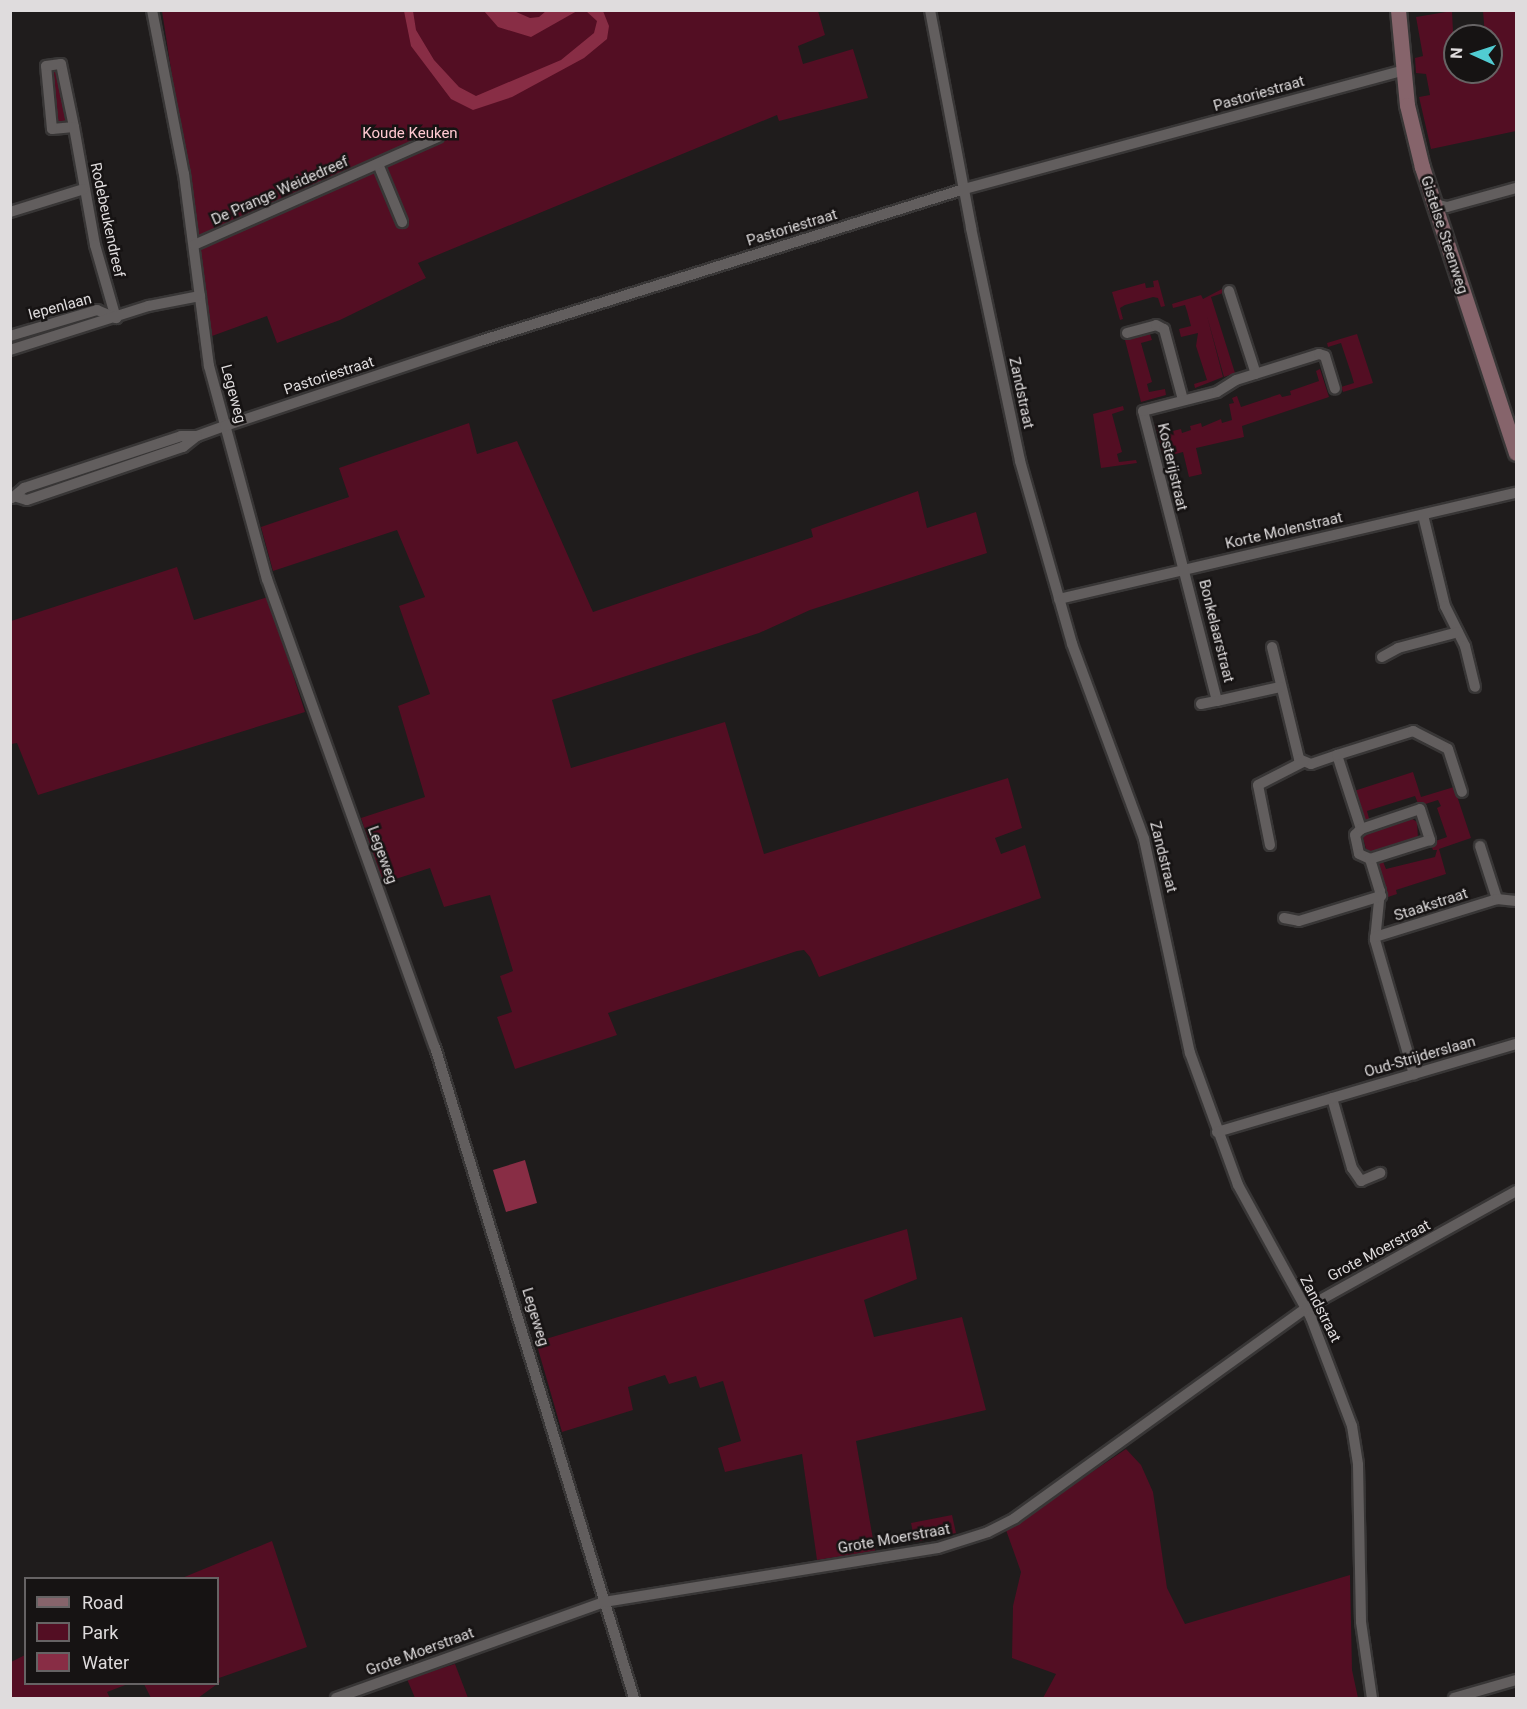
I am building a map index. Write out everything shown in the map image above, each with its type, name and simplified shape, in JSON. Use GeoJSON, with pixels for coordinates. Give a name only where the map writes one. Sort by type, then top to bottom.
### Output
{"type":"FeatureCollection","features":[{"type":"Feature","properties":{"kind":"main road","name":"Gistelse Steenweg"},"geometry":{"type":"LineString","coordinates":[[1398,10],[1407,105],[1433,204],[1516,453]]}},
{"type":"Feature","properties":{"kind":"street","name":"Legeweg"},"geometry":{"type":"LineString","coordinates":[[152,10],[183,166],[206,351],[267,579],[435,1047],[634,1698]]}},
{"type":"Feature","properties":{"kind":"street","name":"Zandstraat"},"geometry":{"type":"LineString","coordinates":[[930,10],[1020,461],[1076,655],[1138,818],[1184,1029],[1217,1132],[1248,1208],[1306,1308],[1338,1384],[1355,1438],[1361,1622],[1372,1698]]}},
{"type":"Feature","properties":{"kind":"street","name":"Rodebeukendreef"},"geometry":{"type":"LineString","coordinates":[[74,127],[52,129],[46,66],[61,64],[74,127],[97,256],[116,318]]}},
{"type":"Feature","properties":{"kind":"street","name":"Pastoriestraat"},"geometry":{"type":"LineString","coordinates":[[14,498],[24,488],[106,467],[181,436],[197,436],[964,189],[1402,71]]}},
{"type":"Feature","properties":{"kind":"street","name":"De Prange Weidedreef"},"geometry":{"type":"LineString","coordinates":[[194,245],[438,137]]}},
{"type":"Feature","properties":{"kind":"street"},"geometry":{"type":"LineString","coordinates":[[378,164],[402,222]]}},
{"type":"Feature","properties":{"kind":"street"},"geometry":{"type":"LineString","coordinates":[[1433,204],[1447,207],[1516,188]]}},
{"type":"Feature","properties":{"kind":"street"},"geometry":{"type":"LineString","coordinates":[[10,212],[84,189]]}},
{"type":"Feature","properties":{"kind":"street"},"geometry":{"type":"LineString","coordinates":[[1229,291],[1256,374]]}},
{"type":"Feature","properties":{"kind":"street","name":"Iepenlaan"},"geometry":{"type":"LineString","coordinates":[[10,350],[116,318],[200,296]]}},
{"type":"Feature","properties":{"kind":"street","name":"Iepenlaan"},"geometry":{"type":"LineString","coordinates":[[10,336],[97,310],[116,318]]}},
{"type":"Feature","properties":{"kind":"street"},"geometry":{"type":"LineString","coordinates":[[1127,333],[1156,325],[1164,329],[1184,400]]}},
{"type":"Feature","properties":{"kind":"street","name":"Kosterijstraat"},"geometry":{"type":"LineString","coordinates":[[1184,569],[1178,558],[1143,411],[1216,392],[1256,374],[1323,354],[1335,388]]}},
{"type":"Feature","properties":{"kind":"street","name":"Korte Molenstraat"},"geometry":{"type":"LineString","coordinates":[[1059,599],[1516,493]]}},
{"type":"Feature","properties":{"kind":"street"},"geometry":{"type":"LineString","coordinates":[[1423,514],[1445,606],[1458,632],[1475,687]]}},
{"type":"Feature","properties":{"kind":"street","name":"Bonkelaarstraat"},"geometry":{"type":"LineString","coordinates":[[1184,569],[1217,701]]}},
{"type":"Feature","properties":{"kind":"street"},"geometry":{"type":"LineString","coordinates":[[1382,657],[1398,648],[1458,632]]}},
{"type":"Feature","properties":{"kind":"street"},"geometry":{"type":"LineString","coordinates":[[1272,647],[1297,755],[1303,762]]}},
{"type":"Feature","properties":{"kind":"street","name":"Bonkelaarstraat"},"geometry":{"type":"LineString","coordinates":[[1201,704],[1280,687]]}},
{"type":"Feature","properties":{"kind":"street"},"geometry":{"type":"LineString","coordinates":[[1270,845],[1258,785],[1303,762],[1337,755],[1413,731],[1448,749],[1462,792]]}},
{"type":"Feature","properties":{"kind":"street"},"geometry":{"type":"LineString","coordinates":[[1337,755],[1360,829]]}},
{"type":"Feature","properties":{"kind":"street"},"geometry":{"type":"LineString","coordinates":[[1420,809],[1430,840],[1370,859],[1359,854],[1355,835],[1360,829],[1420,809]]}},
{"type":"Feature","properties":{"kind":"street"},"geometry":{"type":"LineString","coordinates":[[1480,846],[1497,899]]}},
{"type":"Feature","properties":{"kind":"street"},"geometry":{"type":"LineString","coordinates":[[1370,859],[1381,896],[1375,937],[1414,1074]]}},
{"type":"Feature","properties":{"kind":"street"},"geometry":{"type":"LineString","coordinates":[[1284,918],[1299,921],[1381,896]]}},
{"type":"Feature","properties":{"kind":"street","name":"Staakstraat"},"geometry":{"type":"LineString","coordinates":[[1375,937],[1497,899],[1516,901]]}},
{"type":"Feature","properties":{"kind":"street","name":"Oud-Strijderslaan"},"geometry":{"type":"LineString","coordinates":[[1217,1132],[1516,1044]]}},
{"type":"Feature","properties":{"kind":"street"},"geometry":{"type":"LineString","coordinates":[[1332,1098],[1352,1168],[1361,1181],[1380,1173]]}},
{"type":"Feature","properties":{"kind":"street","name":"Grote Moerstraat"},"geometry":{"type":"LineString","coordinates":[[336,1698],[604,1602],[930,1550],[977,1537],[1015,1518],[1306,1308],[1516,1191]]}},
{"type":"Feature","properties":{"kind":"street"},"geometry":{"type":"LineString","coordinates":[[1454,1698],[1516,1680]]}},
{"type":"Feature","properties":{"kind":"green space","name":"Koude Keuken"},"geometry":{"type":"Polygon","coordinates":[[[162,11],[818,11],[825,35],[798,46],[803,64],[853,49],[868,98],[779,121],[777,115],[418,263],[426,278],[340,320],[277,343],[267,316],[212,336],[162,11]]]}},
{"type":"Feature","properties":{"kind":"green space"},"geometry":{"type":"Polygon","coordinates":[[[1452,11],[1453,24],[1443,24],[1443,84],[1503,84],[1503,24],[1484,24],[1483,11],[1516,11],[1516,131],[1431,149],[1419,97],[1430,95],[1426,74],[1416,73],[1415,58],[1423,56],[1416,17],[1452,11]]]}},
{"type":"Feature","properties":{"kind":"green space"},"geometry":{"type":"Polygon","coordinates":[[[52,69],[57,69],[66,123],[56,122],[52,69]]]}},
{"type":"Feature","properties":{"kind":"green space"},"geometry":{"type":"Polygon","coordinates":[[[1158,280],[1165,306],[1161,307],[1158,298],[1153,297],[1125,305],[1120,308],[1123,319],[1120,320],[1112,292],[1145,283],[1146,288],[1154,287],[1153,281],[1158,280]]]}},
{"type":"Feature","properties":{"kind":"green space"},"geometry":{"type":"Polygon","coordinates":[[[1222,289],[1223,293],[1211,297],[1235,373],[1224,377],[1207,316],[1223,377],[1195,388],[1194,384],[1207,380],[1196,346],[1198,333],[1181,337],[1179,329],[1191,326],[1187,311],[1185,305],[1173,308],[1172,304],[1201,295],[1203,299],[1222,289]]]}},
{"type":"Feature","properties":{"kind":"green space"},"geometry":{"type":"Polygon","coordinates":[[[1150,334],[1152,340],[1141,343],[1152,382],[1147,384],[1149,392],[1165,389],[1166,395],[1141,402],[1125,340],[1150,334]]]}},
{"type":"Feature","properties":{"kind":"green space"},"geometry":{"type":"Polygon","coordinates":[[[1357,334],[1373,383],[1343,392],[1341,387],[1354,383],[1351,373],[1341,343],[1328,347],[1327,343],[1357,334]]]}},
{"type":"Feature","properties":{"kind":"green space"},"geometry":{"type":"Polygon","coordinates":[[[1320,369],[1329,397],[1242,426],[1244,437],[1196,448],[1202,474],[1189,477],[1183,452],[1172,455],[1174,449],[1162,451],[1155,423],[1160,434],[1181,429],[1182,433],[1191,430],[1190,426],[1201,423],[1202,427],[1221,419],[1222,423],[1232,420],[1229,404],[1234,403],[1232,398],[1237,396],[1241,407],[1280,394],[1282,397],[1291,395],[1290,391],[1319,381],[1316,371],[1320,369]]]}},
{"type":"Feature","properties":{"kind":"green space"},"geometry":{"type":"Polygon","coordinates":[[[1123,406],[1124,410],[1112,414],[1122,452],[1117,454],[1119,462],[1136,460],[1137,463],[1101,468],[1093,414],[1123,406]]]}},
{"type":"Feature","properties":{"kind":"green space"},"geometry":{"type":"Polygon","coordinates":[[[469,423],[477,454],[517,441],[593,612],[813,537],[811,529],[918,491],[927,528],[976,512],[987,553],[810,610],[759,633],[552,700],[571,768],[725,722],[764,854],[1008,778],[1022,828],[995,838],[1001,854],[1025,845],[1041,898],[819,977],[810,957],[804,950],[797,951],[608,1013],[617,1035],[515,1069],[497,1017],[512,1012],[500,976],[513,971],[490,895],[444,907],[430,868],[383,883],[361,818],[425,797],[398,706],[430,694],[399,606],[425,597],[397,530],[273,571],[261,527],[349,497],[339,468],[469,423]]]}},
{"type":"Feature","properties":{"kind":"green space"},"geometry":{"type":"Polygon","coordinates":[[[177,567],[194,620],[268,597],[305,712],[38,795],[17,743],[11,744],[11,621],[177,567]]]}},
{"type":"Feature","properties":{"kind":"green space"},"geometry":{"type":"Polygon","coordinates":[[[1413,772],[1421,797],[1454,787],[1471,838],[1439,849],[1446,874],[1396,890],[1397,894],[1388,897],[1377,861],[1382,859],[1386,869],[1435,857],[1437,850],[1433,850],[1430,843],[1447,837],[1437,808],[1441,806],[1438,800],[1419,806],[1415,796],[1367,811],[1370,822],[1365,824],[1354,791],[1413,772]]]}},
{"type":"Feature","properties":{"kind":"green space"},"geometry":{"type":"Polygon","coordinates":[[[1411,818],[1417,822],[1418,838],[1373,853],[1366,849],[1363,838],[1366,833],[1411,818]]]}},
{"type":"Feature","properties":{"kind":"green space"},"geometry":{"type":"Polygon","coordinates":[[[907,1229],[917,1279],[864,1300],[874,1337],[962,1317],[986,1410],[856,1441],[875,1551],[817,1560],[802,1454],[725,1472],[718,1448],[741,1441],[723,1381],[700,1388],[696,1376],[669,1384],[665,1375],[628,1387],[633,1410],[562,1432],[536,1342],[907,1229]]]}},
{"type":"Feature","properties":{"kind":"green space"},"geometry":{"type":"Polygon","coordinates":[[[1126,1449],[1141,1465],[1153,1492],[1167,1588],[1185,1624],[1350,1575],[1352,1670],[1358,1698],[1043,1698],[1056,1674],[1012,1658],[1013,1606],[1021,1572],[1006,1530],[1126,1449]]]}},
{"type":"Feature","properties":{"kind":"green space"},"geometry":{"type":"Polygon","coordinates":[[[952,1515],[956,1533],[915,1542],[911,1523],[952,1515]]]}},
{"type":"Feature","properties":{"kind":"green space"},"geometry":{"type":"Polygon","coordinates":[[[272,1541],[307,1647],[219,1678],[219,1577],[184,1577],[272,1541]]]}},
{"type":"Feature","properties":{"kind":"green space"},"geometry":{"type":"Polygon","coordinates":[[[24,1656],[24,1685],[125,1685],[107,1692],[110,1698],[11,1698],[11,1662],[24,1656]]]}},
{"type":"Feature","properties":{"kind":"green space"},"geometry":{"type":"Polygon","coordinates":[[[455,1664],[468,1698],[415,1698],[407,1679],[455,1664]]]}},
{"type":"Feature","properties":{"kind":"green space"},"geometry":{"type":"Polygon","coordinates":[[[144,1685],[216,1685],[198,1698],[151,1698],[144,1685]]]}},
{"type":"Feature","properties":{"kind":"water"},"geometry":{"type":"Polygon","coordinates":[[[404,11],[413,11],[416,30],[434,60],[459,87],[476,96],[561,60],[594,33],[597,21],[586,11],[603,11],[609,26],[607,39],[584,58],[512,97],[473,110],[451,99],[411,46],[404,11]]]}},
{"type":"Feature","properties":{"kind":"water"},"geometry":{"type":"Polygon","coordinates":[[[484,11],[514,11],[530,18],[539,17],[546,11],[577,11],[531,37],[498,27],[484,11]]]}},
{"type":"Feature","properties":{"kind":"water"},"geometry":{"type":"Polygon","coordinates":[[[525,1160],[537,1203],[506,1212],[493,1170],[525,1160]]]}}]}
